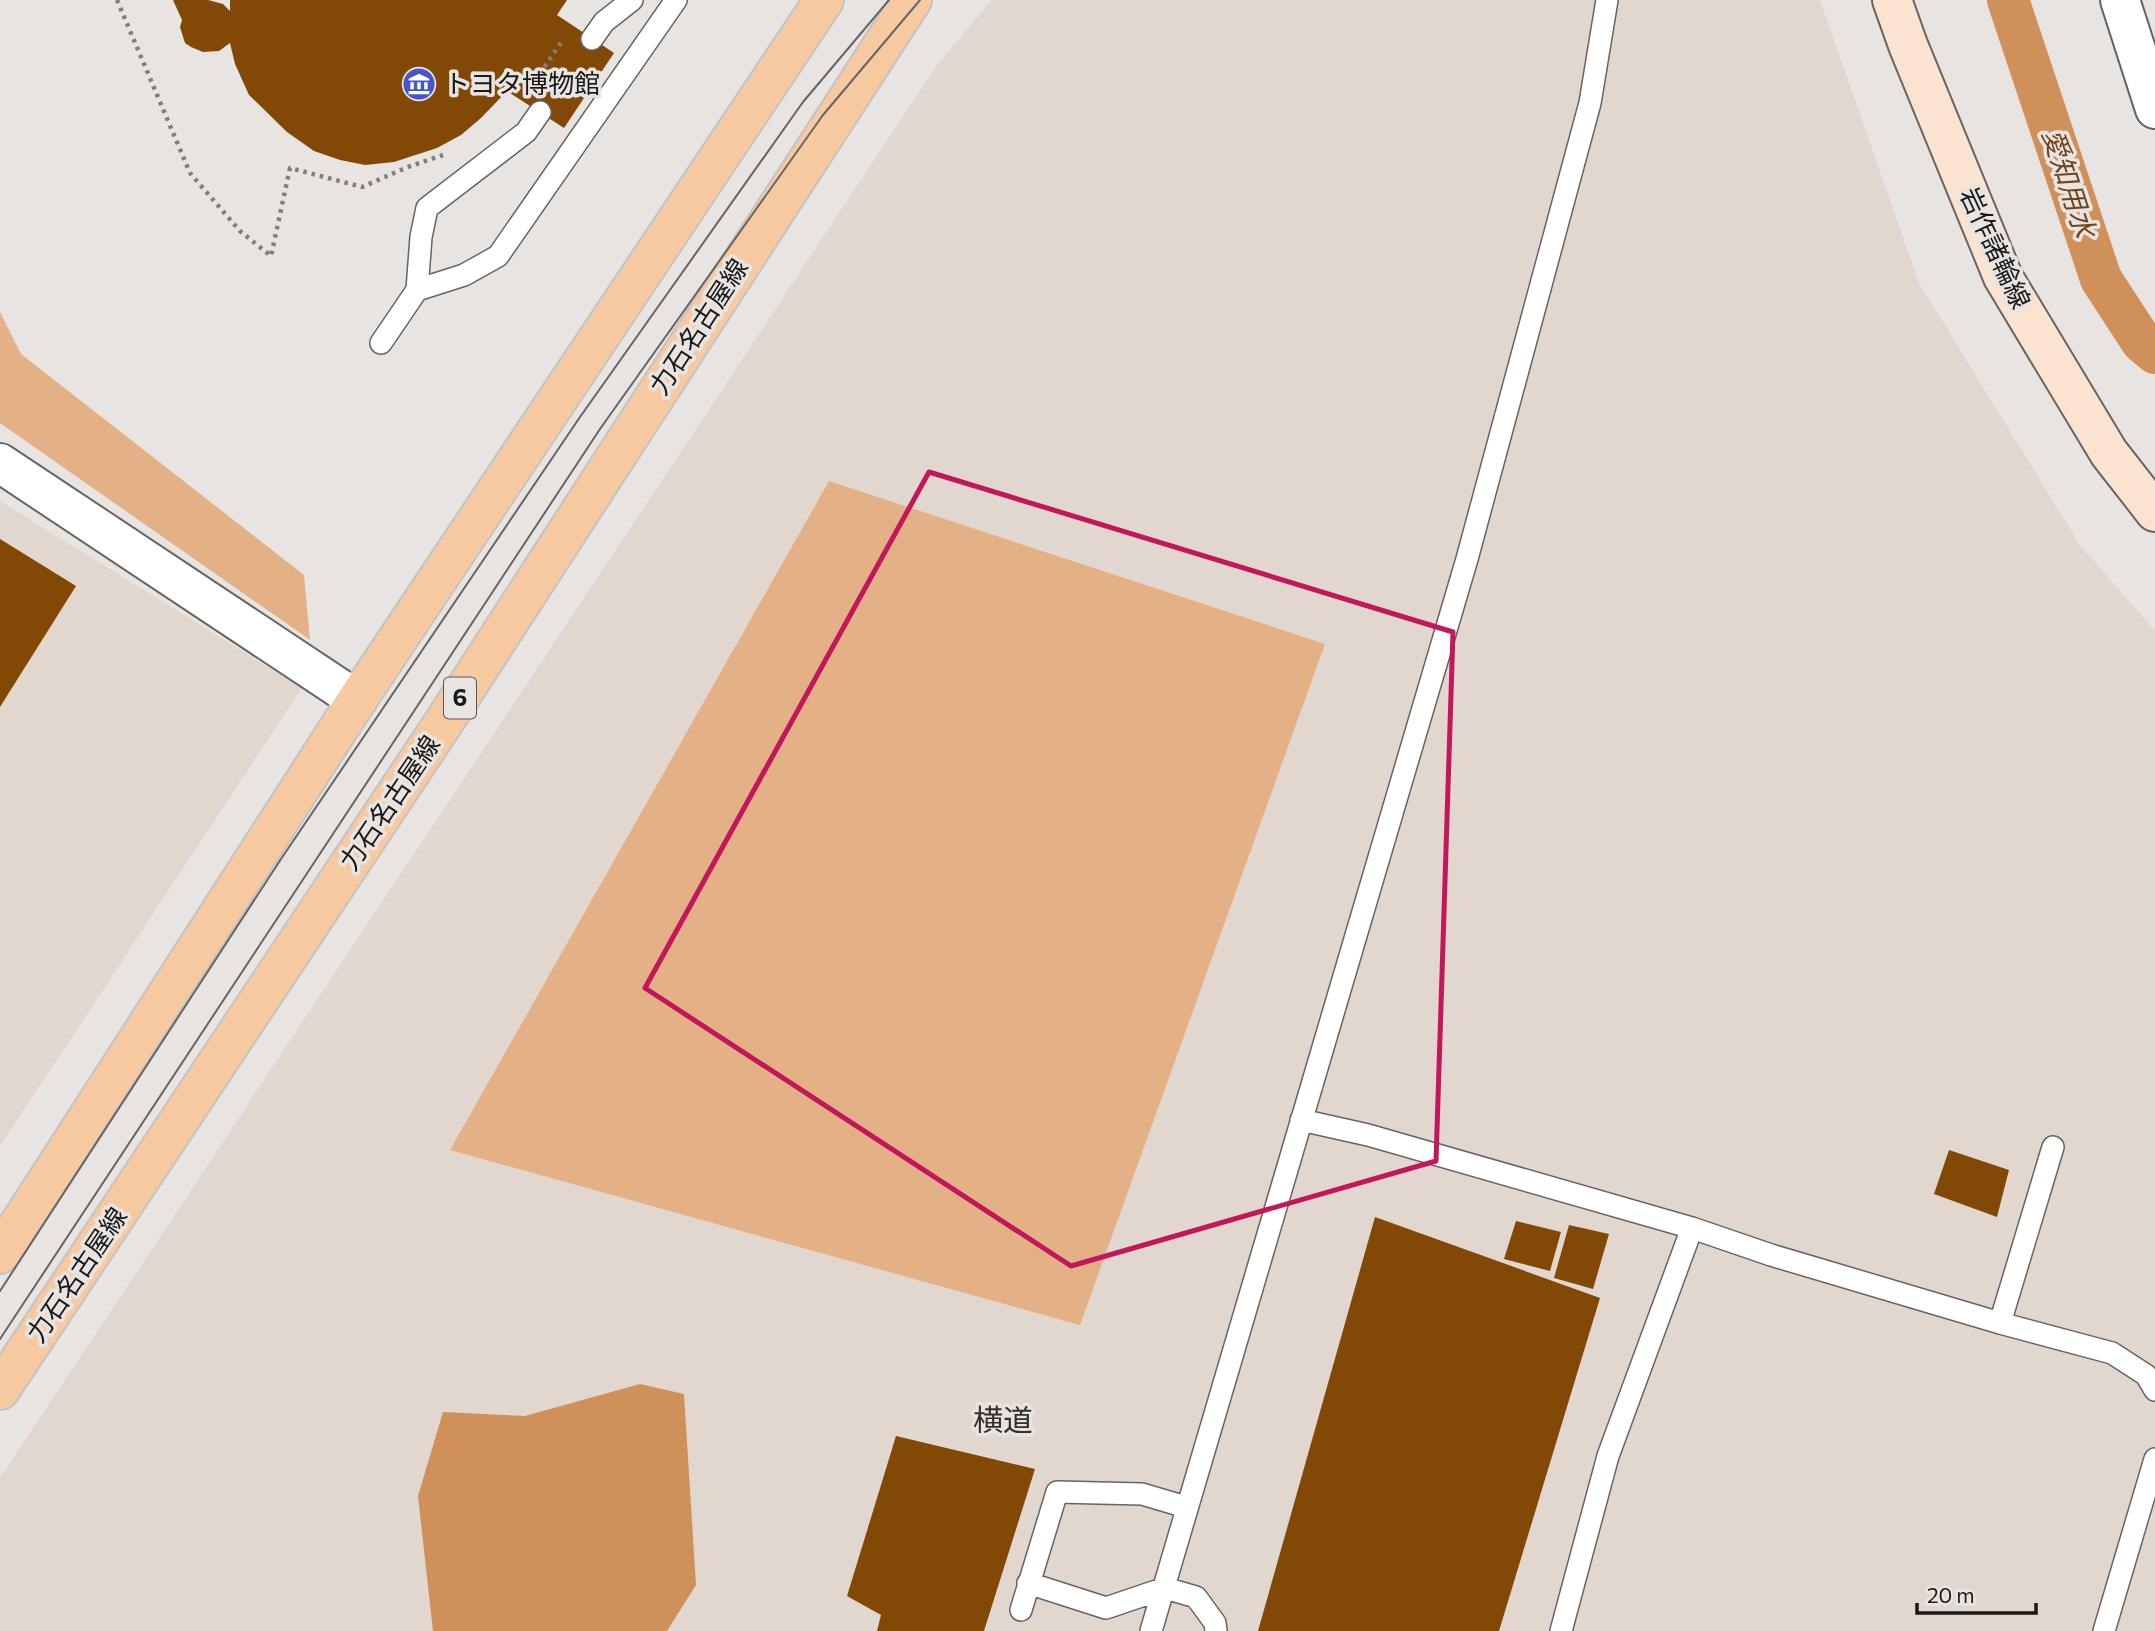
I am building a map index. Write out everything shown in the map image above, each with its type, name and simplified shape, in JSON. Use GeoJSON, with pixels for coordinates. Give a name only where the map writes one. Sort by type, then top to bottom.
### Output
{"type":"FeatureCollection","features":[{"type":"Feature","properties":{"kind":"main road"},"geometry":{"type":"LineString","coordinates":[[0,1254],[11,1215],[824,0]]}},
{"type":"Feature","properties":{"kind":"main road","name":"力石名古屋線"},"geometry":{"type":"LineString","coordinates":[[0,1390],[448,716],[912,0]]}},
{"type":"Feature","properties":{"kind":"main road","name":"岩作諸輪線"},"geometry":{"type":"LineString","coordinates":[[1892,0],[2003,277],[2109,453],[2155,512]]}},
{"type":"Feature","properties":{"kind":"street"},"geometry":{"type":"LineString","coordinates":[[2120,0],[2155,109]]}},
{"type":"Feature","properties":{"kind":"street"},"geometry":{"type":"LineString","coordinates":[[0,463],[357,700]]}},
{"type":"Feature","properties":{"kind":"lane"},"geometry":{"type":"LineString","coordinates":[[592,39],[604,22],[632,0]]}},
{"type":"Feature","properties":{"kind":"lane"},"geometry":{"type":"LineString","coordinates":[[417,290],[464,275],[498,256],[676,0]]}},
{"type":"Feature","properties":{"kind":"lane"},"geometry":{"type":"LineString","coordinates":[[1152,1631],[1186,1507],[1467,559],[1590,103],[1607,0]]}},
{"type":"Feature","properties":{"kind":"lane"},"geometry":{"type":"LineString","coordinates":[[381,344],[417,290],[421,237],[427,208],[526,132],[540,112]]}},
{"type":"Feature","properties":{"kind":"lane"},"geometry":{"type":"LineString","coordinates":[[1301,1120],[1368,1135],[1692,1228],[1771,1255],[2000,1323],[2112,1353],[2146,1375],[2155,1390]]}},
{"type":"Feature","properties":{"kind":"lane"},"geometry":{"type":"LineString","coordinates":[[2000,1323],[2053,1147]]}},
{"type":"Feature","properties":{"kind":"lane"},"geometry":{"type":"LineString","coordinates":[[1561,1631],[1608,1456],[1692,1228]]}},
{"type":"Feature","properties":{"kind":"lane"},"geometry":{"type":"LineString","coordinates":[[2104,1631],[2155,1460]]}},
{"type":"Feature","properties":{"kind":"lane"},"geometry":{"type":"LineString","coordinates":[[1021,1610],[1057,1492],[1142,1494],[1186,1507]]}},
{"type":"Feature","properties":{"kind":"lane"},"geometry":{"type":"LineString","coordinates":[[1028,1583],[1106,1608],[1165,1588],[1196,1597],[1215,1623],[1216,1631]]}},
{"type":"Feature","properties":{"kind":"path"},"geometry":{"type":"LineString","coordinates":[[117,0],[190,173],[240,231],[271,256],[290,168],[362,187],[445,154]]}},
{"type":"Feature","properties":{"kind":"path"},"geometry":{"type":"LineString","coordinates":[[528,92],[566,34]]}},
{"type":"Feature","properties":{"kind":"highlighted area"},"geometry":{"type":"Polygon","coordinates":[[[929,472],[1453,632],[1436,1161],[1071,1266],[645,988],[929,472]]]}},
{"type":"Feature","properties":{"kind":"shaded area"},"geometry":{"type":"Polygon","coordinates":[[[991,0],[1820,0],[1919,283],[2080,545],[2155,631],[2155,1631],[0,1631],[0,1478],[936,67],[991,0]]]}},
{"type":"Feature","properties":{"kind":"shaded area"},"geometry":{"type":"Polygon","coordinates":[[[0,312],[21,354],[304,575],[310,640],[0,423],[0,312]]]}},
{"type":"Feature","properties":{"kind":"shaded area"},"geometry":{"type":"Polygon","coordinates":[[[829,481],[1325,644],[1080,1325],[450,1150],[829,481]]]}},
{"type":"Feature","properties":{"kind":"shaded area"},"geometry":{"type":"Polygon","coordinates":[[[0,501],[302,688],[0,1146],[0,501]]]}},
{"type":"Feature","properties":{"kind":"shaded area"},"geometry":{"type":"Polygon","coordinates":[[[640,1384],[684,1394],[696,1585],[667,1631],[433,1631],[418,1496],[443,1412],[525,1416],[640,1384]]]}},
{"type":"Feature","properties":{"kind":"building","name":"トヨタ博物館"},"geometry":{"type":"Polygon","coordinates":[[[173,0],[208,0],[223,4],[230,11],[230,0],[567,0],[557,15],[614,53],[564,128],[507,91],[461,135],[437,148],[394,162],[365,165],[314,151],[287,132],[249,95],[235,64],[230,43],[219,51],[203,52],[185,43],[180,27],[182,20],[173,0]]]}},
{"type":"Feature","properties":{"kind":"building"},"geometry":{"type":"Polygon","coordinates":[[[0,539],[76,586],[0,707],[0,539]]]}},
{"type":"Feature","properties":{"kind":"building"},"geometry":{"type":"Polygon","coordinates":[[[1949,1150],[2009,1170],[1997,1217],[1934,1194],[1949,1150]]]}},
{"type":"Feature","properties":{"kind":"building"},"geometry":{"type":"Polygon","coordinates":[[[1375,1217],[1600,1298],[1499,1631],[1258,1631],[1375,1217]]]}},
{"type":"Feature","properties":{"kind":"building"},"geometry":{"type":"Polygon","coordinates":[[[1516,1221],[1561,1232],[1550,1271],[1504,1259],[1516,1221]]]}},
{"type":"Feature","properties":{"kind":"building"},"geometry":{"type":"Polygon","coordinates":[[[1569,1225],[1609,1234],[1593,1289],[1554,1278],[1569,1225]]]}},
{"type":"Feature","properties":{"kind":"building"},"geometry":{"type":"Polygon","coordinates":[[[896,1436],[1035,1469],[984,1631],[877,1631],[881,1615],[847,1596],[896,1436]]]}},
{"type":"Feature","properties":{"kind":"waterway","name":"愛知用水"},"geometry":{"type":"LineString","coordinates":[[2008,0],[2101,279],[2142,342],[2155,353]]}},
{"type":"Feature","properties":{"kind":"tram line"},"geometry":{"type":"LineString","coordinates":[[0,1291],[281,859],[580,417],[803,102],[889,0]]}},
{"type":"Feature","properties":{"kind":"tram line"},"geometry":{"type":"LineString","coordinates":[[0,1339],[600,429],[823,115],[920,0]]}},
{"type":"Feature","properties":{"kind":"place","name":"トヨタ博物館"},"geometry":{"type":"Point","coordinates":[419,84]}},
{"type":"Feature","properties":{"kind":"district","name":"横道"},"geometry":{"type":"Point","coordinates":[1003,1421]}}]}
